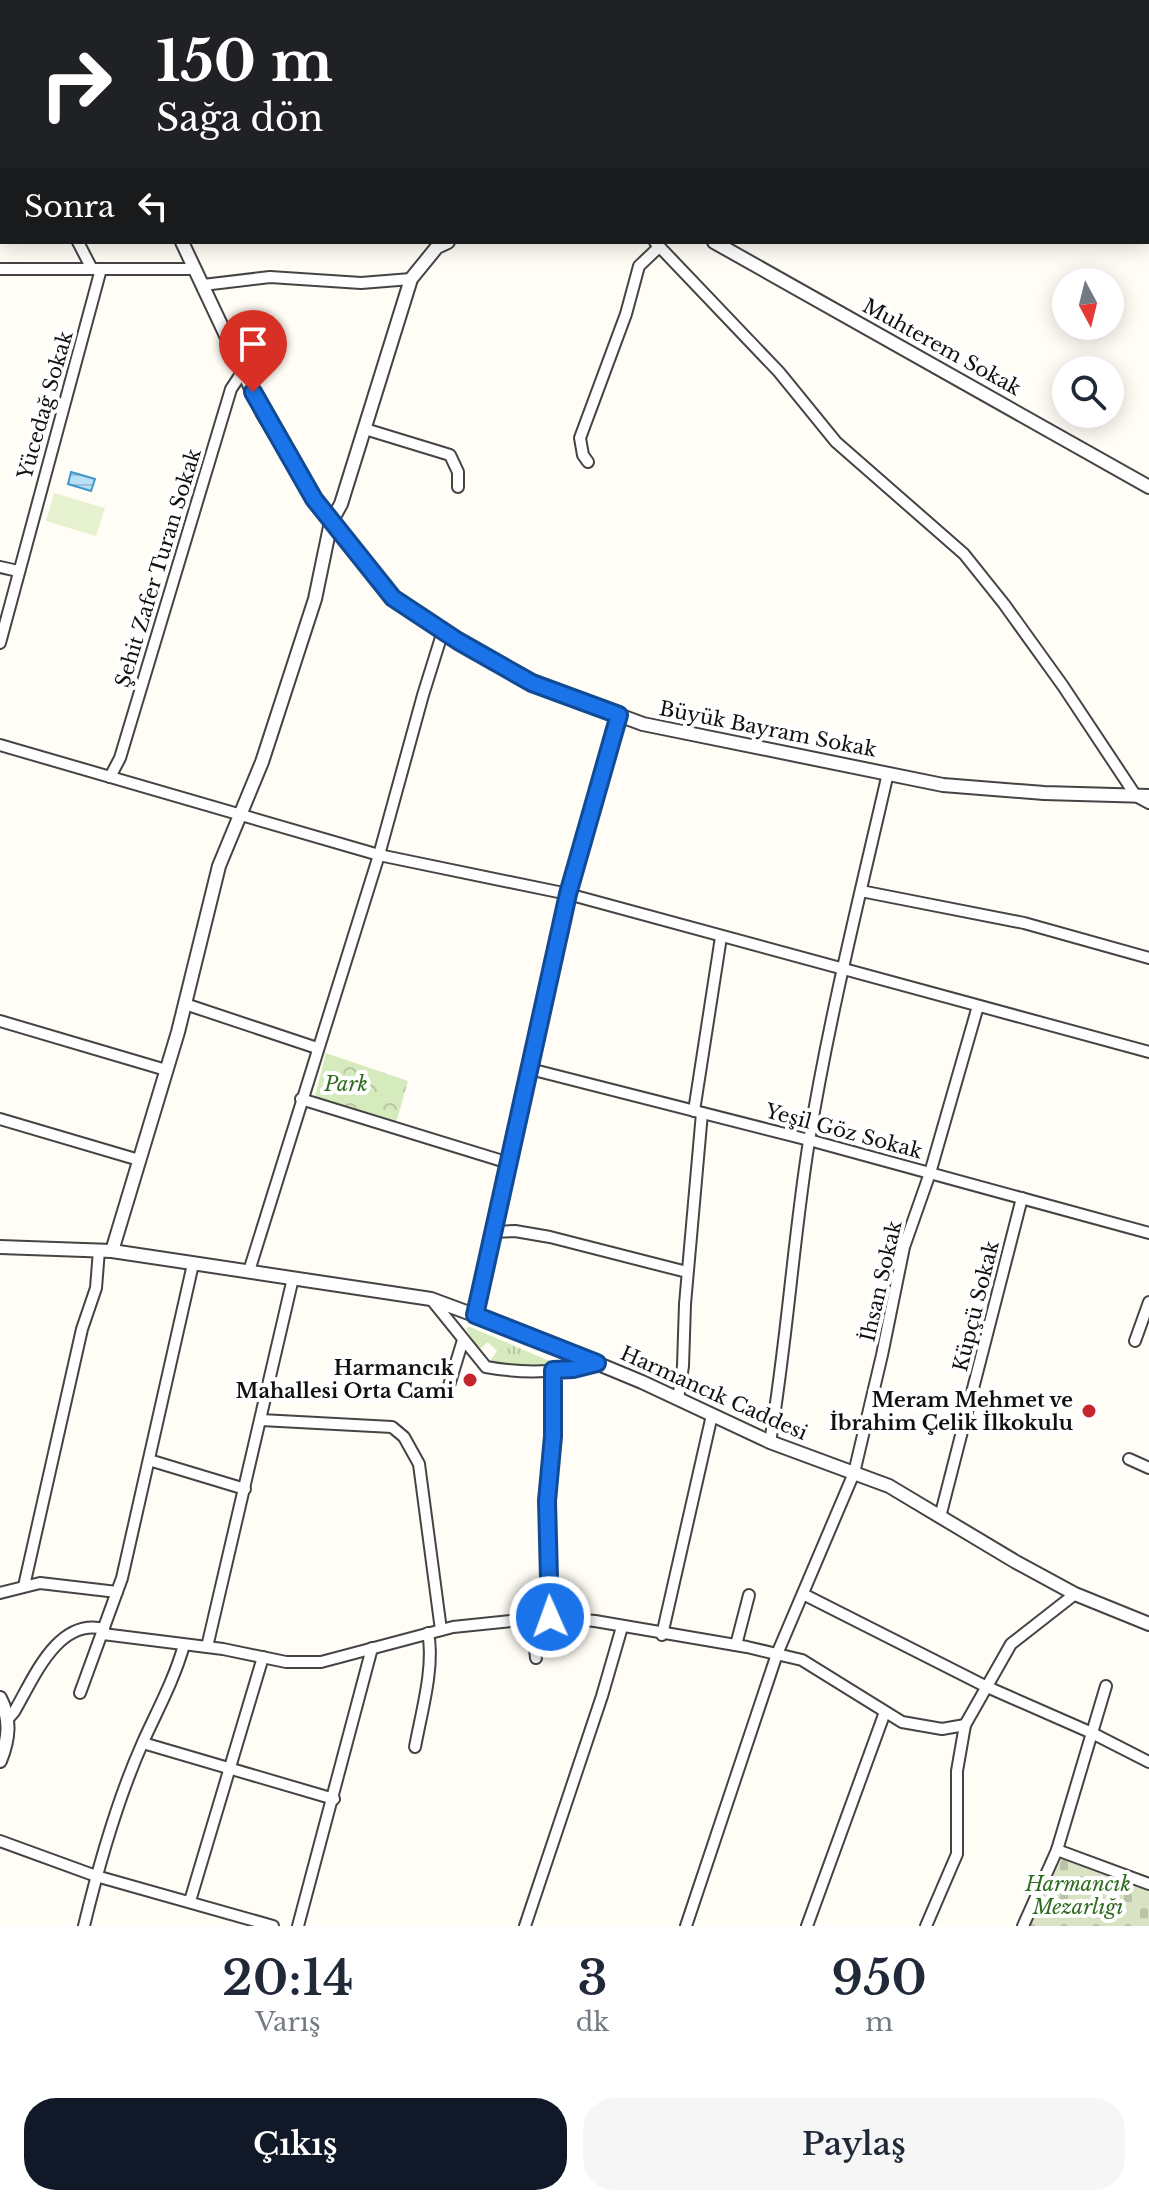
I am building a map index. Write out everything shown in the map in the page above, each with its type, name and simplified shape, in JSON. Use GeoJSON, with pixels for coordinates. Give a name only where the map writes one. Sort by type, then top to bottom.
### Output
{"type":"FeatureCollection","features":[{"type":"Feature","properties":{"kind":"street"},"geometry":{"type":"LineString","coordinates":[[79,244],[97,269]]}},
{"type":"Feature","properties":{"kind":"street","name":"Büyük Bayram Sokak"},"geometry":{"type":"LineString","coordinates":[[183,244],[263,414],[331,522],[393,598],[532,683],[643,724],[943,785],[1143,796]]}},
{"type":"Feature","properties":{"kind":"street"},"geometry":{"type":"LineString","coordinates":[[24,1586],[82,1329],[166,1070],[219,866],[262,762],[315,599],[331,522],[341,504],[411,279],[437,247],[444,244]]}},
{"type":"Feature","properties":{"kind":"street","name":"Muhterem Sokak"},"geometry":{"type":"LineString","coordinates":[[718,244],[1149,487]]}},
{"type":"Feature","properties":{"kind":"street"},"geometry":{"type":"LineString","coordinates":[[588,462],[583,455],[580,438],[626,314],[639,266],[657,245],[779,372],[836,442],[964,554],[1149,803]]}},
{"type":"Feature","properties":{"kind":"street"},"geometry":{"type":"LineString","coordinates":[[0,269],[195,269]]}},
{"type":"Feature","properties":{"kind":"street","name":"Yücedağ Sokak"},"geometry":{"type":"LineString","coordinates":[[0,643],[97,269]]}},
{"type":"Feature","properties":{"kind":"street"},"geometry":{"type":"LineString","coordinates":[[203,285],[270,277],[361,283],[411,279]]}},
{"type":"Feature","properties":{"kind":"street","name":"Şehit Zafer Turan Sokak"},"geometry":{"type":"LineString","coordinates":[[110,777],[120,758],[231,389],[243,371]]}},
{"type":"Feature","properties":{"kind":"street"},"geometry":{"type":"LineString","coordinates":[[365,429],[450,455],[458,472],[458,487]]}},
{"type":"Feature","properties":{"kind":"street"},"geometry":{"type":"LineString","coordinates":[[0,567],[18,571]]}},
{"type":"Feature","properties":{"kind":"street"},"geometry":{"type":"LineString","coordinates":[[249,1271],[379,855],[443,631]]}},
{"type":"Feature","properties":{"kind":"street"},"geometry":{"type":"LineString","coordinates":[[475,1315],[568,894],[619,715]]}},
{"type":"Feature","properties":{"kind":"street"},"geometry":{"type":"LineString","coordinates":[[0,745],[379,855],[568,894],[1149,1052]]}},
{"type":"Feature","properties":{"kind":"street"},"geometry":{"type":"LineString","coordinates":[[770,1442],[782,1375],[809,1140],[888,773]]}},
{"type":"Feature","properties":{"kind":"street"},"geometry":{"type":"LineString","coordinates":[[861,891],[1024,923],[1149,958]]}},
{"type":"Feature","properties":{"kind":"street"},"geometry":{"type":"LineString","coordinates":[[678,1399],[683,1366],[698,1112],[721,937]]}},
{"type":"Feature","properties":{"kind":"street"},"geometry":{"type":"LineString","coordinates":[[185,1004],[317,1048]]}},
{"type":"Feature","properties":{"kind":"street","name":"İhsan Sokak"},"geometry":{"type":"LineString","coordinates":[[686,1926],[777,1654],[854,1473],[904,1247],[930,1173],[978,1006]]}},
{"type":"Feature","properties":{"kind":"street"},"geometry":{"type":"LineString","coordinates":[[0,1021],[166,1070]]}},
{"type":"Feature","properties":{"kind":"street","name":"Yeşil Göz Sokak"},"geometry":{"type":"LineString","coordinates":[[530,1069],[809,1140],[1149,1233]]}},
{"type":"Feature","properties":{"kind":"street"},"geometry":{"type":"LineString","coordinates":[[301,1099],[509,1163]]}},
{"type":"Feature","properties":{"kind":"street"},"geometry":{"type":"LineString","coordinates":[[0,1119],[139,1160]]}},
{"type":"Feature","properties":{"kind":"street","name":"Küpçü Sokak"},"geometry":{"type":"LineString","coordinates":[[940,1517],[1022,1198]]}},
{"type":"Feature","properties":{"kind":"street"},"geometry":{"type":"LineString","coordinates":[[494,1232],[515,1231],[550,1237],[687,1272]]}},
{"type":"Feature","properties":{"kind":"street","name":"Harmancık Caddesi"},"geometry":{"type":"LineString","coordinates":[[0,1247],[106,1251],[431,1299],[597,1363],[770,1442],[889,1486],[1075,1594],[1149,1624]]}},
{"type":"Feature","properties":{"kind":"street"},"geometry":{"type":"LineString","coordinates":[[80,1693],[117,1592],[193,1264]]}},
{"type":"Feature","properties":{"kind":"street"},"geometry":{"type":"LineString","coordinates":[[207,1647],[293,1278]]}},
{"type":"Feature","properties":{"kind":"street"},"geometry":{"type":"LineString","coordinates":[[431,1299],[486,1367],[517,1372],[573,1369],[597,1363]]}},
{"type":"Feature","properties":{"kind":"street"},"geometry":{"type":"LineString","coordinates":[[1135,1341],[1149,1302]]}},
{"type":"Feature","properties":{"kind":"street"},"geometry":{"type":"LineString","coordinates":[[447,1392],[463,1340]]}},
{"type":"Feature","properties":{"kind":"street"},"geometry":{"type":"LineString","coordinates":[[550,1617],[547,1501],[553,1436],[553,1370]]}},
{"type":"Feature","properties":{"kind":"street"},"geometry":{"type":"LineString","coordinates":[[662,1635],[712,1415]]}},
{"type":"Feature","properties":{"kind":"street"},"geometry":{"type":"LineString","coordinates":[[261,1420],[392,1427],[404,1437],[419,1464],[425,1489],[441,1630]]}},
{"type":"Feature","properties":{"kind":"street"},"geometry":{"type":"LineString","coordinates":[[1129,1459],[1149,1468]]}},
{"type":"Feature","properties":{"kind":"street"},"geometry":{"type":"LineString","coordinates":[[149,1460],[245,1489]]}},
{"type":"Feature","properties":{"kind":"street"},"geometry":{"type":"LineString","coordinates":[[0,1593],[40,1583],[117,1592]]}},
{"type":"Feature","properties":{"kind":"street"},"geometry":{"type":"LineString","coordinates":[[803,1594],[985,1686],[1149,1762]]}},
{"type":"Feature","properties":{"kind":"street"},"geometry":{"type":"LineString","coordinates":[[926,1926],[957,1854],[957,1771],[965,1725],[1011,1644],[1075,1594]]}},
{"type":"Feature","properties":{"kind":"street"},"geometry":{"type":"LineString","coordinates":[[736,1645],[749,1595]]}},
{"type":"Feature","properties":{"kind":"street"},"geometry":{"type":"LineString","coordinates":[[7,1720],[55,1644],[78,1630],[93,1626],[104,1632],[286,1662],[321,1662],[441,1630],[550,1617],[736,1645],[802,1660],[902,1722],[942,1729],[965,1725]]}},
{"type":"Feature","properties":{"kind":"street"},"geometry":{"type":"LineString","coordinates":[[532,1619],[536,1658]]}},
{"type":"Feature","properties":{"kind":"street"},"geometry":{"type":"LineString","coordinates":[[525,1926],[622,1627]]}},
{"type":"Feature","properties":{"kind":"street"},"geometry":{"type":"LineString","coordinates":[[415,1747],[429,1663],[431,1645],[428,1633]]}},
{"type":"Feature","properties":{"kind":"street"},"geometry":{"type":"LineString","coordinates":[[84,1926],[96,1876],[143,1743],[175,1679],[184,1645]]}},
{"type":"Feature","properties":{"kind":"street"},"geometry":{"type":"LineString","coordinates":[[298,1926],[372,1648]]}},
{"type":"Feature","properties":{"kind":"street"},"geometry":{"type":"LineString","coordinates":[[190,1901],[263,1657]]}},
{"type":"Feature","properties":{"kind":"street"},"geometry":{"type":"LineString","coordinates":[[1023,1926],[1057,1850],[1106,1686]]}},
{"type":"Feature","properties":{"kind":"street"},"geometry":{"type":"LineString","coordinates":[[0,1698],[9,1740],[0,1761]]}},
{"type":"Feature","properties":{"kind":"street"},"geometry":{"type":"LineString","coordinates":[[807,1926],[885,1712]]}},
{"type":"Feature","properties":{"kind":"street"},"geometry":{"type":"LineString","coordinates":[[143,1743],[334,1799]]}},
{"type":"Feature","properties":{"kind":"street"},"geometry":{"type":"LineString","coordinates":[[0,1841],[96,1876],[273,1926]]}},
{"type":"Feature","properties":{"kind":"street"},"geometry":{"type":"LineString","coordinates":[[1057,1850],[1149,1884]]}},
{"type":"Feature","properties":{"kind":"green space"},"geometry":{"type":"Polygon","coordinates":[[[54,493],[105,508],[96,536],[46,521],[54,493]]]}},
{"type":"Feature","properties":{"kind":"green space","name":"Park"},"geometry":{"type":"Polygon","coordinates":[[[326,1053],[408,1081],[396,1123],[314,1100],[326,1053]]]}},
{"type":"Feature","properties":{"kind":"green space"},"geometry":{"type":"Polygon","coordinates":[[[470,1327],[559,1365],[505,1366],[490,1361],[497,1351],[488,1342],[479,1350],[466,1328],[470,1327]]]}},
{"type":"Feature","properties":{"kind":"green space","name":"Harmancık Mezarlığı"},"geometry":{"type":"Polygon","coordinates":[[[1062,1857],[1149,1889],[1149,1926],[1030,1926],[1062,1857]]]}},
{"type":"Feature","properties":{"kind":"water"},"geometry":{"type":"Polygon","coordinates":[[[71,472],[95,479],[91,491],[68,484],[71,472]]]}},
{"type":"Feature","properties":{"kind":"place","name":"Harmancık Mahallesi Orta Cami"},"geometry":{"type":"Point","coordinates":[470,1380]}},
{"type":"Feature","properties":{"kind":"place","name":"Meram Mehmet ve İbrahim Çelik İlkokulu"},"geometry":{"type":"Point","coordinates":[1089,1411]}},
{"type":"Feature","properties":{"kind":"route"},"geometry":{"type":"LineString","coordinates":[[253,392],[314,499],[393,598],[458,641],[532,683],[619,715],[568,894],[475,1315],[597,1363],[553,1370],[553,1436],[547,1501],[550,1617]]}}]}
